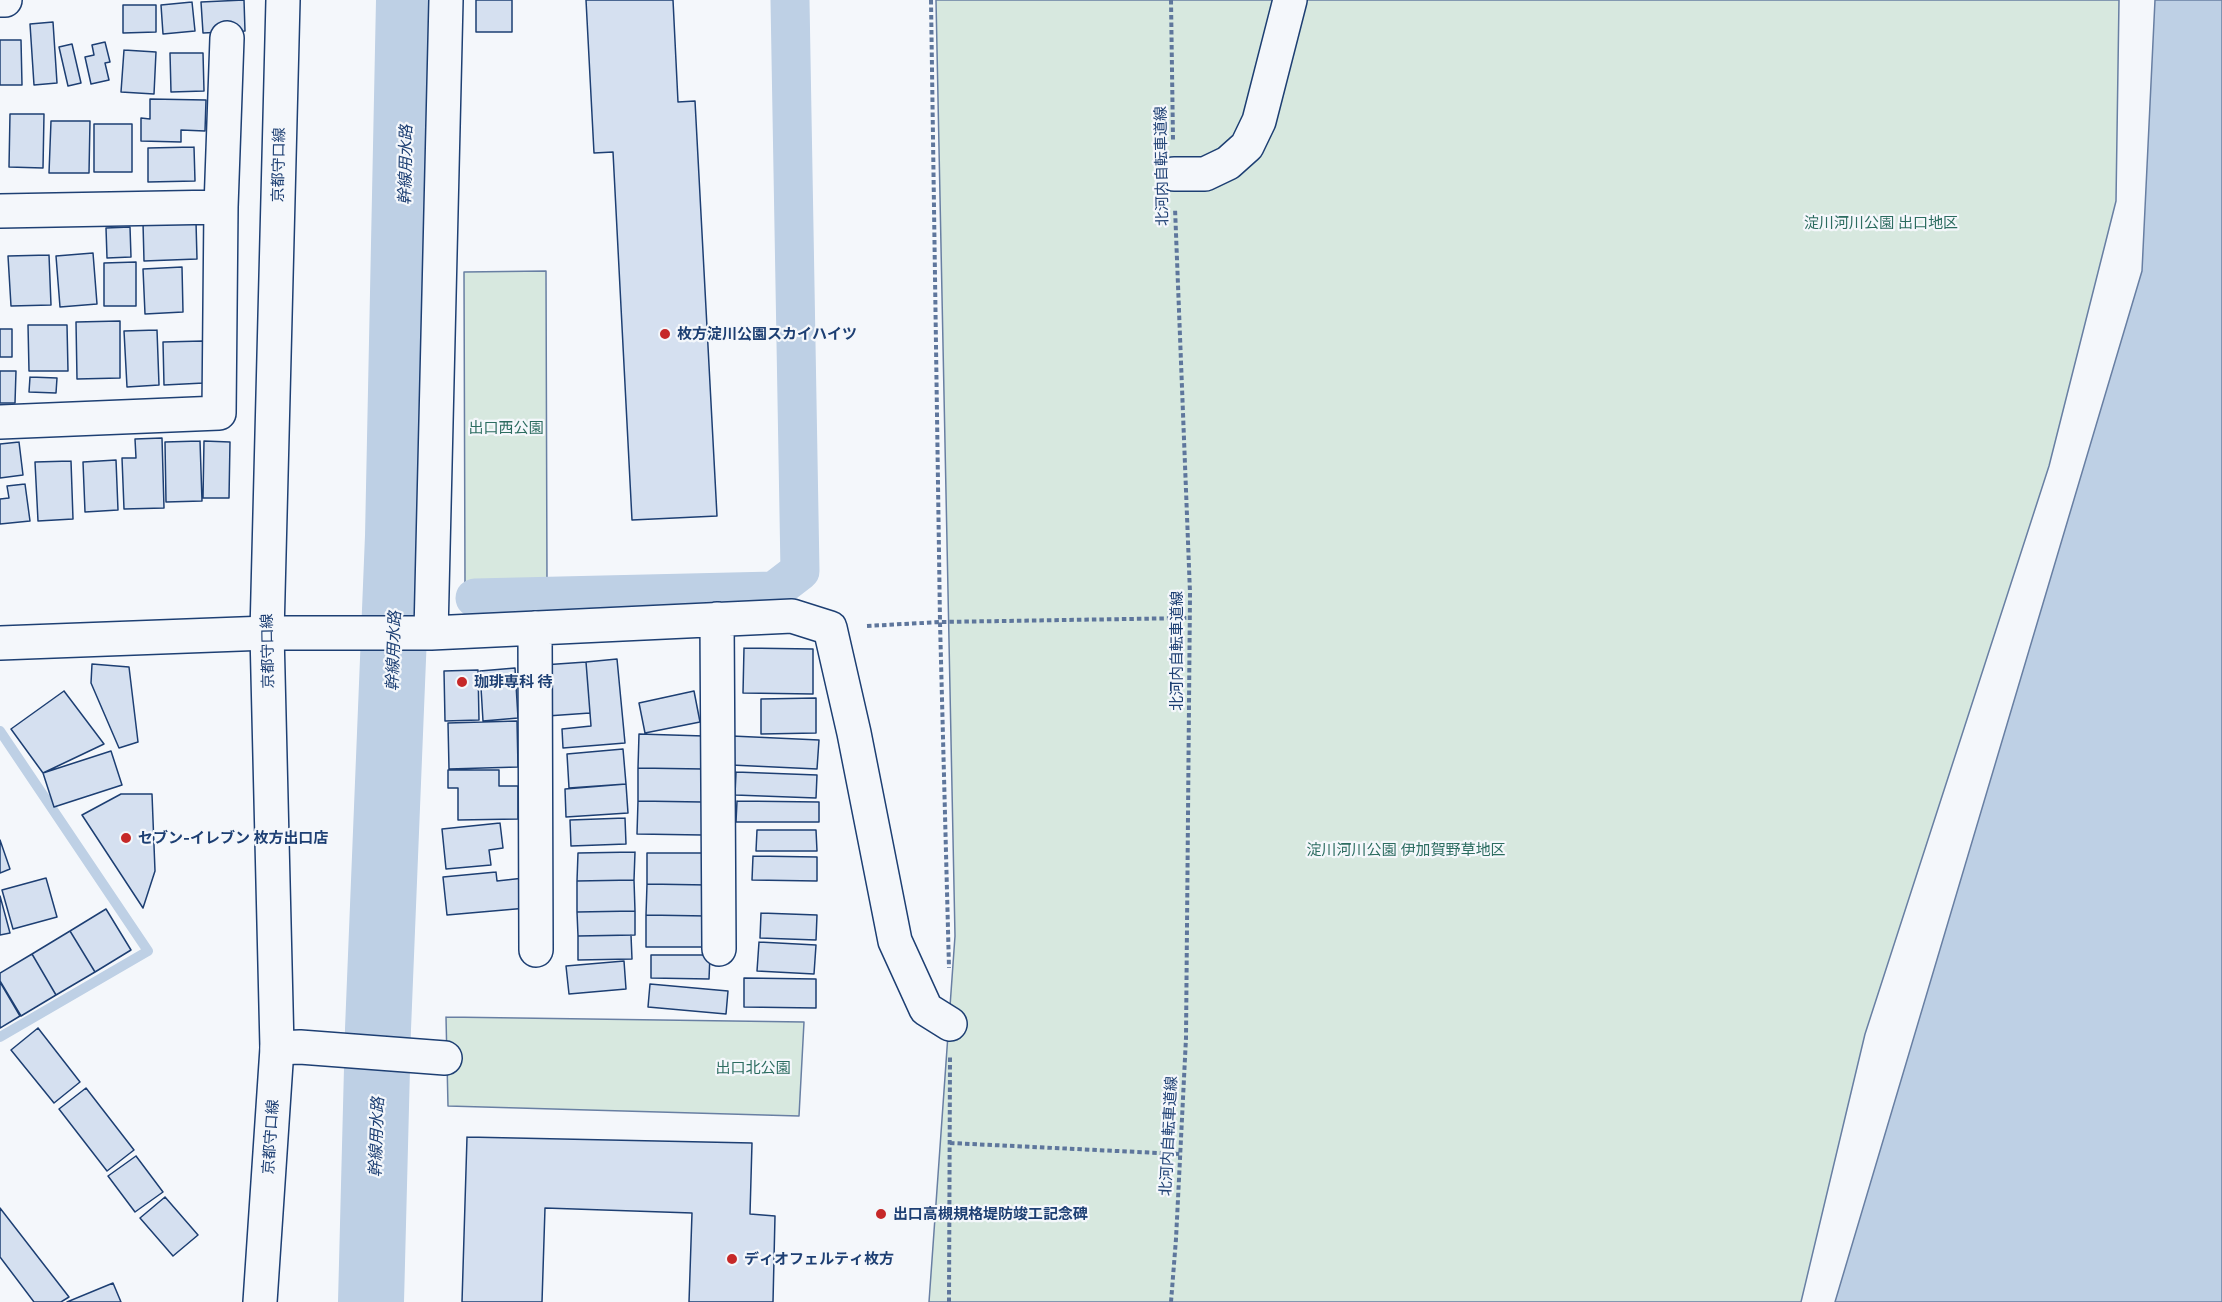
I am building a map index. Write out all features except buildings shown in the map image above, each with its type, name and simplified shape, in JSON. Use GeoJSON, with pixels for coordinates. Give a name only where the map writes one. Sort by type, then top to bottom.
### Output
{"type":"FeatureCollection","features":[{"type":"Feature","properties":{"kind":"street"},"geometry":{"type":"LineString","coordinates":[[0,0],[5,0]]}},
{"type":"Feature","properties":{"kind":"street","name":"京都守口線"},"geometry":{"type":"LineString","coordinates":[[260,1302],[288,1048],[267,633],[283,0]]}},
{"type":"Feature","properties":{"kind":"street"},"geometry":{"type":"LineString","coordinates":[[431,633],[446,0]]}},
{"type":"Feature","properties":{"kind":"street"},"geometry":{"type":"LineString","coordinates":[[1174,174],[1205,174],[1228,163],[1247,146],[1259,121],[1290,0]]}},
{"type":"Feature","properties":{"kind":"street"},"geometry":{"type":"LineString","coordinates":[[0,422],[219,413],[220,207],[227,38]]}},
{"type":"Feature","properties":{"kind":"street"},"geometry":{"type":"LineString","coordinates":[[0,211],[220,207]]}},
{"type":"Feature","properties":{"kind":"street"},"geometry":{"type":"LineString","coordinates":[[0,643],[267,633],[431,633],[792,616],[830,628],[854,733],[896,941],[926,1009],[950,1024]]}},
{"type":"Feature","properties":{"kind":"street"},"geometry":{"type":"LineString","coordinates":[[717,619],[719,949]]}},
{"type":"Feature","properties":{"kind":"street"},"geometry":{"type":"LineString","coordinates":[[535,628],[536,950]]}},
{"type":"Feature","properties":{"kind":"street"},"geometry":{"type":"LineString","coordinates":[[288,1048],[445,1058]]}},
{"type":"Feature","properties":{"kind":"path"},"geometry":{"type":"LineString","coordinates":[[931,0],[940,622],[950,1024],[949,1302]]}},
{"type":"Feature","properties":{"kind":"path","name":"北河内自転車道線"},"geometry":{"type":"LineString","coordinates":[[1171,0],[1174,174],[1190,618],[1186,1038],[1171,1302]]}},
{"type":"Feature","properties":{"kind":"path"},"geometry":{"type":"LineString","coordinates":[[830,628],[940,622],[1190,618]]}},
{"type":"Feature","properties":{"kind":"path"},"geometry":{"type":"LineString","coordinates":[[950,1143],[1180,1154]]}},
{"type":"Feature","properties":{"kind":"green space","name":"淀川河川公園 伊加賀野草地区"},"geometry":{"type":"Polygon","coordinates":[[[936,0],[2119,0],[2116,201],[2049,466],[1865,1034],[1801,1302],[929,1302],[955,936],[936,0]]]}},
{"type":"Feature","properties":{"kind":"green space","name":"出口西公園"},"geometry":{"type":"Polygon","coordinates":[[[546,271],[547,585],[465,585],[464,272],[546,271]]]}},
{"type":"Feature","properties":{"kind":"green space","name":"出口北公園"},"geometry":{"type":"Polygon","coordinates":[[[446,1017],[804,1022],[799,1116],[448,1106],[446,1017]]]}},
{"type":"Feature","properties":{"kind":"water"},"geometry":{"type":"Polygon","coordinates":[[[2155,0],[2222,0],[2222,1302],[1835,1302],[2142,271],[2155,0]]]}},
{"type":"Feature","properties":{"kind":"waterway","name":"幹線用水路"},"geometry":{"type":"LineString","coordinates":[[371,1302],[378,1029],[398,536],[409,0]]}},
{"type":"Feature","properties":{"kind":"waterway"},"geometry":{"type":"LineString","coordinates":[[475,598],[774,591],[800,571],[790,0]]}},
{"type":"Feature","properties":{"kind":"waterway"},"geometry":{"type":"LineString","coordinates":[[395,599],[408,597]]}},
{"type":"Feature","properties":{"kind":"waterway"},"geometry":{"type":"LineString","coordinates":[[0,731],[148,951],[0,1037]]}},
{"type":"Feature","properties":{"kind":"place","name":"枚方淀川公園スカイハイツ"},"geometry":{"type":"Point","coordinates":[665,334]}},
{"type":"Feature","properties":{"kind":"place","name":"珈琲専科 待"},"geometry":{"type":"Point","coordinates":[462,682]}},
{"type":"Feature","properties":{"kind":"place","name":"セブン-イレブン 枚方出口店"},"geometry":{"type":"Point","coordinates":[126,838]}},
{"type":"Feature","properties":{"kind":"place","name":"出口高槻規格堤防竣工記念碑"},"geometry":{"type":"Point","coordinates":[881,1214]}},
{"type":"Feature","properties":{"kind":"place","name":"ディオフェルティ枚方"},"geometry":{"type":"Point","coordinates":[732,1259]}},
{"type":"Feature","properties":{"kind":"park label","name":"淀川河川公園 出口地区"},"geometry":{"type":"Point","coordinates":[1881,223]}}]}
